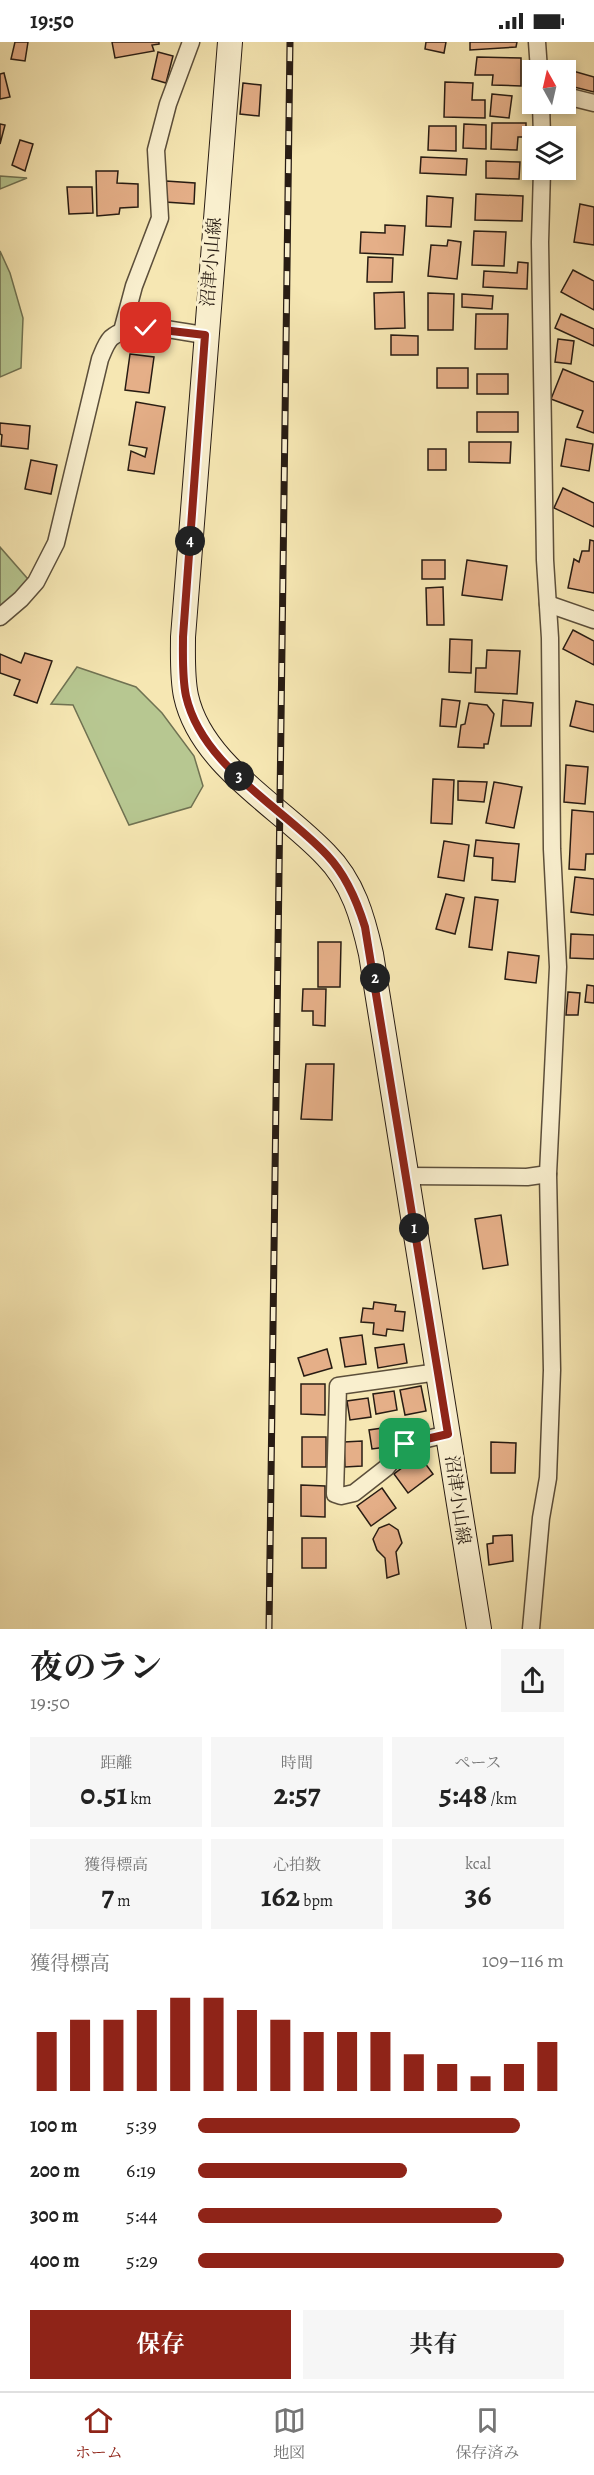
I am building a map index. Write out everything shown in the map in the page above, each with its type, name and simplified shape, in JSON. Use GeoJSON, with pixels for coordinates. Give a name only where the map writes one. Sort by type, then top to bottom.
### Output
{"type":"FeatureCollection","features":[{"type":"Feature","properties":{"kind":"main road","name":"沼津小山線"},"geometry":{"type":"LineString","coordinates":[[230,42],[205,335],[183,637],[183,677],[186,697],[203,737],[258,794],[327,856],[347,882],[359,907],[371,954],[479,1629]]}},
{"type":"Feature","properties":{"kind":"street"},"geometry":{"type":"LineString","coordinates":[[122,331],[134,286],[160,219],[156,150],[168,104],[191,42]]}},
{"type":"Feature","properties":{"kind":"street"},"geometry":{"type":"LineString","coordinates":[[537,42],[538,60]]}},
{"type":"Feature","properties":{"kind":"street"},"geometry":{"type":"LineString","coordinates":[[576,98],[594,103]]}},
{"type":"Feature","properties":{"kind":"street"},"geometry":{"type":"LineString","coordinates":[[531,1629],[541,1518],[548,1478],[552,1370],[548,1174],[558,967],[552,849],[546,579],[540,242],[542,180]]}},
{"type":"Feature","properties":{"kind":"street"},"geometry":{"type":"LineString","coordinates":[[0,617],[36,582],[56,543],[100,359],[109,340],[122,331],[146,328],[205,335]]}},
{"type":"Feature","properties":{"kind":"street"},"geometry":{"type":"LineString","coordinates":[[548,604],[594,620]]}},
{"type":"Feature","properties":{"kind":"street"},"geometry":{"type":"LineString","coordinates":[[406,1176],[527,1178],[548,1174]]}},
{"type":"Feature","properties":{"kind":"street"},"geometry":{"type":"LineString","coordinates":[[438,1372],[338,1386],[335,1494],[341,1496],[354,1493],[386,1468],[405,1444],[448,1434]]}},
{"type":"Feature","properties":{"kind":"green space"},"geometry":{"type":"Polygon","coordinates":[[[0,176],[27,178],[0,189],[0,176]]]}},
{"type":"Feature","properties":{"kind":"green space"},"geometry":{"type":"Polygon","coordinates":[[[0,251],[10,273],[23,318],[21,368],[0,377],[0,251]]]}},
{"type":"Feature","properties":{"kind":"green space"},"geometry":{"type":"Polygon","coordinates":[[[0,547],[34,586],[0,611],[0,547]]]}},
{"type":"Feature","properties":{"kind":"green space"},"geometry":{"type":"Polygon","coordinates":[[[77,667],[136,687],[162,713],[194,756],[203,786],[191,807],[129,825],[73,705],[51,704],[77,667]]]}},
{"type":"Feature","properties":{"kind":"building"},"geometry":{"type":"Polygon","coordinates":[[[15,42],[28,42],[25,61],[11,59],[15,42]]]}},
{"type":"Feature","properties":{"kind":"building"},"geometry":{"type":"Polygon","coordinates":[[[112,42],[159,42],[159,44],[152,45],[154,51],[115,58],[112,42]]]}},
{"type":"Feature","properties":{"kind":"building"},"geometry":{"type":"Polygon","coordinates":[[[426,42],[446,42],[444,53],[425,49],[426,42]]]}},
{"type":"Feature","properties":{"kind":"building"},"geometry":{"type":"Polygon","coordinates":[[[470,42],[517,42],[516,47],[470,50],[470,42]]]}},
{"type":"Feature","properties":{"kind":"building"},"geometry":{"type":"Polygon","coordinates":[[[158,52],[173,56],[166,83],[152,79],[158,52]]]}},
{"type":"Feature","properties":{"kind":"building"},"geometry":{"type":"Polygon","coordinates":[[[477,57],[521,58],[521,86],[492,85],[493,75],[475,75],[477,57]]]}},
{"type":"Feature","properties":{"kind":"building"},"geometry":{"type":"Polygon","coordinates":[[[576,72],[594,77],[594,92],[576,88],[576,72]]]}},
{"type":"Feature","properties":{"kind":"building"},"geometry":{"type":"Polygon","coordinates":[[[4,73],[10,97],[0,99],[0,74],[4,73]]]}},
{"type":"Feature","properties":{"kind":"building"},"geometry":{"type":"Polygon","coordinates":[[[445,82],[473,83],[472,100],[485,100],[485,118],[444,117],[445,82]]]}},
{"type":"Feature","properties":{"kind":"building"},"geometry":{"type":"Polygon","coordinates":[[[243,83],[261,85],[259,116],[240,114],[243,83]]]}},
{"type":"Feature","properties":{"kind":"building"},"geometry":{"type":"Polygon","coordinates":[[[492,94],[512,96],[509,118],[490,116],[492,94]]]}},
{"type":"Feature","properties":{"kind":"building"},"geometry":{"type":"Polygon","coordinates":[[[492,123],[526,123],[526,126],[522,126],[522,137],[518,137],[517,150],[491,149],[492,123]]]}},
{"type":"Feature","properties":{"kind":"building"},"geometry":{"type":"Polygon","coordinates":[[[0,124],[5,125],[0,144],[0,124]]]}},
{"type":"Feature","properties":{"kind":"building"},"geometry":{"type":"Polygon","coordinates":[[[464,124],[486,125],[486,149],[463,148],[464,124]]]}},
{"type":"Feature","properties":{"kind":"building"},"geometry":{"type":"Polygon","coordinates":[[[429,126],[456,126],[456,151],[428,150],[429,126]]]}},
{"type":"Feature","properties":{"kind":"building"},"geometry":{"type":"Polygon","coordinates":[[[20,140],[33,144],[25,171],[12,165],[20,140]]]}},
{"type":"Feature","properties":{"kind":"building"},"geometry":{"type":"Polygon","coordinates":[[[421,157],[467,159],[466,175],[420,173],[421,157]]]}},
{"type":"Feature","properties":{"kind":"building"},"geometry":{"type":"Polygon","coordinates":[[[486,161],[520,162],[519,179],[486,178],[486,161]]]}},
{"type":"Feature","properties":{"kind":"building"},"geometry":{"type":"Polygon","coordinates":[[[96,171],[118,171],[117,183],[138,184],[138,207],[120,208],[119,214],[97,216],[96,171]]]}},
{"type":"Feature","properties":{"kind":"building"},"geometry":{"type":"Polygon","coordinates":[[[166,181],[195,183],[194,204],[165,202],[166,181]]]}},
{"type":"Feature","properties":{"kind":"building"},"geometry":{"type":"Polygon","coordinates":[[[67,187],[92,187],[93,213],[69,214],[67,187]]]}},
{"type":"Feature","properties":{"kind":"building"},"geometry":{"type":"Polygon","coordinates":[[[476,194],[523,196],[522,221],[475,220],[476,194]]]}},
{"type":"Feature","properties":{"kind":"building"},"geometry":{"type":"Polygon","coordinates":[[[427,196],[453,198],[451,227],[426,226],[427,196]]]}},
{"type":"Feature","properties":{"kind":"building"},"geometry":{"type":"Polygon","coordinates":[[[580,204],[594,207],[594,245],[574,242],[580,204]]]}},
{"type":"Feature","properties":{"kind":"building"},"geometry":{"type":"Polygon","coordinates":[[[385,225],[405,226],[403,255],[360,253],[361,232],[385,233],[385,225]]]}},
{"type":"Feature","properties":{"kind":"building"},"geometry":{"type":"Polygon","coordinates":[[[474,231],[506,232],[504,266],[472,265],[474,231]]]}},
{"type":"Feature","properties":{"kind":"building"},"geometry":{"type":"Polygon","coordinates":[[[448,240],[461,242],[457,279],[428,276],[431,245],[447,246],[448,240]]]}},
{"type":"Feature","properties":{"kind":"building"},"geometry":{"type":"Polygon","coordinates":[[[368,257],[393,258],[392,282],[367,282],[368,257]]]}},
{"type":"Feature","properties":{"kind":"building"},"geometry":{"type":"Polygon","coordinates":[[[518,262],[528,263],[527,289],[483,287],[484,271],[517,273],[518,262]]]}},
{"type":"Feature","properties":{"kind":"building"},"geometry":{"type":"Polygon","coordinates":[[[573,270],[594,281],[594,310],[561,292],[573,270]]]}},
{"type":"Feature","properties":{"kind":"building"},"geometry":{"type":"Polygon","coordinates":[[[404,292],[405,328],[375,329],[374,293],[404,292]]]}},
{"type":"Feature","properties":{"kind":"building"},"geometry":{"type":"Polygon","coordinates":[[[428,293],[454,294],[453,330],[428,330],[428,293]]]}},
{"type":"Feature","properties":{"kind":"building"},"geometry":{"type":"Polygon","coordinates":[[[462,294],[493,296],[492,309],[462,307],[462,294]]]}},
{"type":"Feature","properties":{"kind":"building"},"geometry":{"type":"Polygon","coordinates":[[[476,314],[508,314],[507,349],[475,349],[476,314]]]}},
{"type":"Feature","properties":{"kind":"building"},"geometry":{"type":"Polygon","coordinates":[[[561,314],[594,329],[594,346],[555,328],[561,314]]]}},
{"type":"Feature","properties":{"kind":"building"},"geometry":{"type":"Polygon","coordinates":[[[391,335],[418,336],[418,355],[391,355],[391,335]]]}},
{"type":"Feature","properties":{"kind":"building"},"geometry":{"type":"Polygon","coordinates":[[[558,339],[574,341],[571,364],[555,362],[558,339]]]}},
{"type":"Feature","properties":{"kind":"building"},"geometry":{"type":"Polygon","coordinates":[[[130,354],[154,357],[149,393],[125,390],[130,354]]]}},
{"type":"Feature","properties":{"kind":"building"},"geometry":{"type":"Polygon","coordinates":[[[437,368],[468,368],[468,388],[437,388],[437,368]]]}},
{"type":"Feature","properties":{"kind":"building"},"geometry":{"type":"Polygon","coordinates":[[[563,369],[594,382],[594,433],[577,427],[583,411],[551,399],[563,369]]]}},
{"type":"Feature","properties":{"kind":"building"},"geometry":{"type":"Polygon","coordinates":[[[477,374],[508,374],[508,394],[477,394],[477,374]]]}},
{"type":"Feature","properties":{"kind":"building"},"geometry":{"type":"Polygon","coordinates":[[[136,402],[165,407],[154,474],[128,470],[131,451],[145,457],[147,448],[129,445],[136,402]]]}},
{"type":"Feature","properties":{"kind":"building"},"geometry":{"type":"Polygon","coordinates":[[[477,412],[518,412],[518,432],[477,432],[477,412]]]}},
{"type":"Feature","properties":{"kind":"building"},"geometry":{"type":"Polygon","coordinates":[[[0,423],[30,426],[28,449],[1,446],[0,423]]]}},
{"type":"Feature","properties":{"kind":"building"},"geometry":{"type":"Polygon","coordinates":[[[566,439],[593,444],[589,471],[561,466],[566,439]]]}},
{"type":"Feature","properties":{"kind":"building"},"geometry":{"type":"Polygon","coordinates":[[[469,442],[511,442],[510,463],[469,462],[469,442]]]}},
{"type":"Feature","properties":{"kind":"building"},"geometry":{"type":"Polygon","coordinates":[[[428,449],[446,449],[446,470],[428,470],[428,449]]]}},
{"type":"Feature","properties":{"kind":"building"},"geometry":{"type":"Polygon","coordinates":[[[31,460],[57,465],[51,494],[25,489],[31,460]]]}},
{"type":"Feature","properties":{"kind":"building"},"geometry":{"type":"Polygon","coordinates":[[[563,488],[594,503],[594,527],[554,508],[563,488]]]}},
{"type":"Feature","properties":{"kind":"building"},"geometry":{"type":"Polygon","coordinates":[[[590,540],[594,541],[594,593],[568,588],[574,559],[579,562],[582,551],[589,551],[590,540]]]}},
{"type":"Feature","properties":{"kind":"building"},"geometry":{"type":"Polygon","coordinates":[[[422,560],[445,560],[445,579],[422,579],[422,560]]]}},
{"type":"Feature","properties":{"kind":"building"},"geometry":{"type":"Polygon","coordinates":[[[467,560],[507,566],[502,600],[462,595],[467,560]]]}},
{"type":"Feature","properties":{"kind":"building"},"geometry":{"type":"Polygon","coordinates":[[[443,587],[444,625],[427,625],[426,588],[443,587]]]}},
{"type":"Feature","properties":{"kind":"building"},"geometry":{"type":"Polygon","coordinates":[[[573,630],[594,641],[594,665],[563,649],[573,630]]]}},
{"type":"Feature","properties":{"kind":"building"},"geometry":{"type":"Polygon","coordinates":[[[450,639],[472,640],[471,673],[449,672],[450,639]]]}},
{"type":"Feature","properties":{"kind":"building"},"geometry":{"type":"Polygon","coordinates":[[[487,650],[520,651],[517,694],[475,692],[476,668],[486,668],[487,650]]]}},
{"type":"Feature","properties":{"kind":"building"},"geometry":{"type":"Polygon","coordinates":[[[25,653],[52,661],[37,703],[14,695],[20,680],[0,673],[0,654],[21,663],[25,653]]]}},
{"type":"Feature","properties":{"kind":"building"},"geometry":{"type":"Polygon","coordinates":[[[442,699],[460,701],[456,727],[440,726],[442,699]]]}},
{"type":"Feature","properties":{"kind":"building"},"geometry":{"type":"Polygon","coordinates":[[[503,700],[533,703],[531,726],[501,726],[503,700]]]}},
{"type":"Feature","properties":{"kind":"building"},"geometry":{"type":"Polygon","coordinates":[[[576,701],[594,705],[594,732],[570,726],[576,701]]]}},
{"type":"Feature","properties":{"kind":"building"},"geometry":{"type":"Polygon","coordinates":[[[469,703],[487,705],[494,714],[488,744],[484,744],[484,748],[458,747],[461,725],[465,724],[469,703]]]}},
{"type":"Feature","properties":{"kind":"building"},"geometry":{"type":"Polygon","coordinates":[[[566,765],[588,767],[585,804],[564,802],[566,765]]]}},
{"type":"Feature","properties":{"kind":"building"},"geometry":{"type":"Polygon","coordinates":[[[433,779],[454,780],[452,824],[431,823],[433,779]]]}},
{"type":"Feature","properties":{"kind":"building"},"geometry":{"type":"Polygon","coordinates":[[[458,781],[487,782],[484,802],[458,800],[458,781]]]}},
{"type":"Feature","properties":{"kind":"building"},"geometry":{"type":"Polygon","coordinates":[[[494,782],[522,787],[514,828],[486,823],[494,782]]]}},
{"type":"Feature","properties":{"kind":"building"},"geometry":{"type":"Polygon","coordinates":[[[572,810],[594,812],[594,854],[586,854],[585,870],[569,869],[572,810]]]}},
{"type":"Feature","properties":{"kind":"building"},"geometry":{"type":"Polygon","coordinates":[[[476,840],[519,844],[515,882],[492,880],[493,858],[474,856],[476,840]]]}},
{"type":"Feature","properties":{"kind":"building"},"geometry":{"type":"Polygon","coordinates":[[[444,841],[469,845],[464,881],[438,877],[444,841]]]}},
{"type":"Feature","properties":{"kind":"building"},"geometry":{"type":"Polygon","coordinates":[[[575,877],[594,879],[594,915],[571,912],[575,877]]]}},
{"type":"Feature","properties":{"kind":"building"},"geometry":{"type":"Polygon","coordinates":[[[446,894],[464,898],[455,934],[436,929],[446,894]]]}},
{"type":"Feature","properties":{"kind":"building"},"geometry":{"type":"Polygon","coordinates":[[[475,897],[498,900],[492,950],[469,947],[475,897]]]}},
{"type":"Feature","properties":{"kind":"building"},"geometry":{"type":"Polygon","coordinates":[[[571,934],[594,935],[594,959],[570,958],[571,934]]]}},
{"type":"Feature","properties":{"kind":"building"},"geometry":{"type":"Polygon","coordinates":[[[318,942],[341,942],[340,987],[318,987],[318,942]]]}},
{"type":"Feature","properties":{"kind":"building"},"geometry":{"type":"Polygon","coordinates":[[[508,952],[539,956],[536,983],[505,979],[508,952]]]}},
{"type":"Feature","properties":{"kind":"building"},"geometry":{"type":"Polygon","coordinates":[[[587,985],[594,986],[594,1003],[585,1002],[587,985]]]}},
{"type":"Feature","properties":{"kind":"building"},"geometry":{"type":"Polygon","coordinates":[[[303,989],[326,989],[325,1026],[313,1025],[313,1011],[302,1011],[303,989]]]}},
{"type":"Feature","properties":{"kind":"building"},"geometry":{"type":"Polygon","coordinates":[[[568,992],[580,993],[578,1015],[566,1015],[568,992]]]}},
{"type":"Feature","properties":{"kind":"building"},"geometry":{"type":"Polygon","coordinates":[[[306,1064],[334,1064],[332,1120],[301,1119],[306,1064]]]}},
{"type":"Feature","properties":{"kind":"building"},"geometry":{"type":"Polygon","coordinates":[[[501,1215],[508,1265],[483,1269],[475,1219],[501,1215]]]}},
{"type":"Feature","properties":{"kind":"building"},"geometry":{"type":"Polygon","coordinates":[[[374,1302],[396,1305],[395,1311],[405,1312],[403,1331],[387,1329],[386,1336],[373,1334],[374,1323],[361,1322],[363,1308],[373,1309],[374,1302]]]}},
{"type":"Feature","properties":{"kind":"building"},"geometry":{"type":"Polygon","coordinates":[[[362,1335],[366,1364],[345,1367],[340,1338],[362,1335]]]}},
{"type":"Feature","properties":{"kind":"building"},"geometry":{"type":"Polygon","coordinates":[[[404,1344],[407,1363],[378,1368],[375,1348],[404,1344]]]}},
{"type":"Feature","properties":{"kind":"building"},"geometry":{"type":"Polygon","coordinates":[[[327,1349],[332,1368],[304,1376],[298,1358],[327,1349]]]}},
{"type":"Feature","properties":{"kind":"building"},"geometry":{"type":"Polygon","coordinates":[[[301,1384],[325,1384],[325,1415],[301,1414],[301,1384]]]}},
{"type":"Feature","properties":{"kind":"building"},"geometry":{"type":"Polygon","coordinates":[[[421,1386],[426,1411],[405,1415],[400,1390],[421,1386]]]}},
{"type":"Feature","properties":{"kind":"building"},"geometry":{"type":"Polygon","coordinates":[[[394,1391],[397,1410],[376,1414],[373,1394],[394,1391]]]}},
{"type":"Feature","properties":{"kind":"building"},"geometry":{"type":"Polygon","coordinates":[[[368,1398],[371,1417],[350,1420],[347,1401],[368,1398]]]}},
{"type":"Feature","properties":{"kind":"building"},"geometry":{"type":"Polygon","coordinates":[[[389,1427],[393,1446],[372,1449],[369,1430],[389,1427]]]}},
{"type":"Feature","properties":{"kind":"building"},"geometry":{"type":"Polygon","coordinates":[[[302,1437],[326,1437],[326,1467],[302,1467],[302,1437]]]}},
{"type":"Feature","properties":{"kind":"building"},"geometry":{"type":"Polygon","coordinates":[[[362,1441],[362,1466],[345,1467],[344,1442],[362,1441]]]}},
{"type":"Feature","properties":{"kind":"building"},"geometry":{"type":"Polygon","coordinates":[[[491,1442],[516,1443],[515,1473],[491,1473],[491,1442]]]}},
{"type":"Feature","properties":{"kind":"building"},"geometry":{"type":"Polygon","coordinates":[[[419,1455],[433,1474],[408,1493],[394,1474],[419,1455]]]}},
{"type":"Feature","properties":{"kind":"building"},"geometry":{"type":"Polygon","coordinates":[[[301,1485],[325,1486],[325,1517],[301,1516],[301,1485]]]}},
{"type":"Feature","properties":{"kind":"building"},"geometry":{"type":"Polygon","coordinates":[[[382,1488],[396,1508],[371,1526],[357,1506],[382,1488]]]}},
{"type":"Feature","properties":{"kind":"building"},"geometry":{"type":"Polygon","coordinates":[[[389,1524],[398,1530],[402,1543],[396,1552],[399,1574],[387,1578],[385,1558],[377,1550],[373,1539],[379,1528],[389,1524]]]}},
{"type":"Feature","properties":{"kind":"building"},"geometry":{"type":"Polygon","coordinates":[[[512,1535],[513,1561],[489,1565],[487,1544],[493,1543],[493,1536],[512,1535]]]}},
{"type":"Feature","properties":{"kind":"building"},"geometry":{"type":"Polygon","coordinates":[[[302,1538],[326,1538],[326,1568],[302,1568],[302,1538]]]}},
{"type":"Feature","properties":{"kind":"railway"},"geometry":{"type":"LineString","coordinates":[[269,1629],[290,42]]}},
{"type":"Feature","properties":{"kind":"route"},"geometry":{"type":"LineString","coordinates":[[146,328],[205,335],[183,637],[183,677],[186,697],[203,737],[223,760],[327,856],[347,882],[359,907],[365,927],[448,1434],[405,1444]]}}]}
